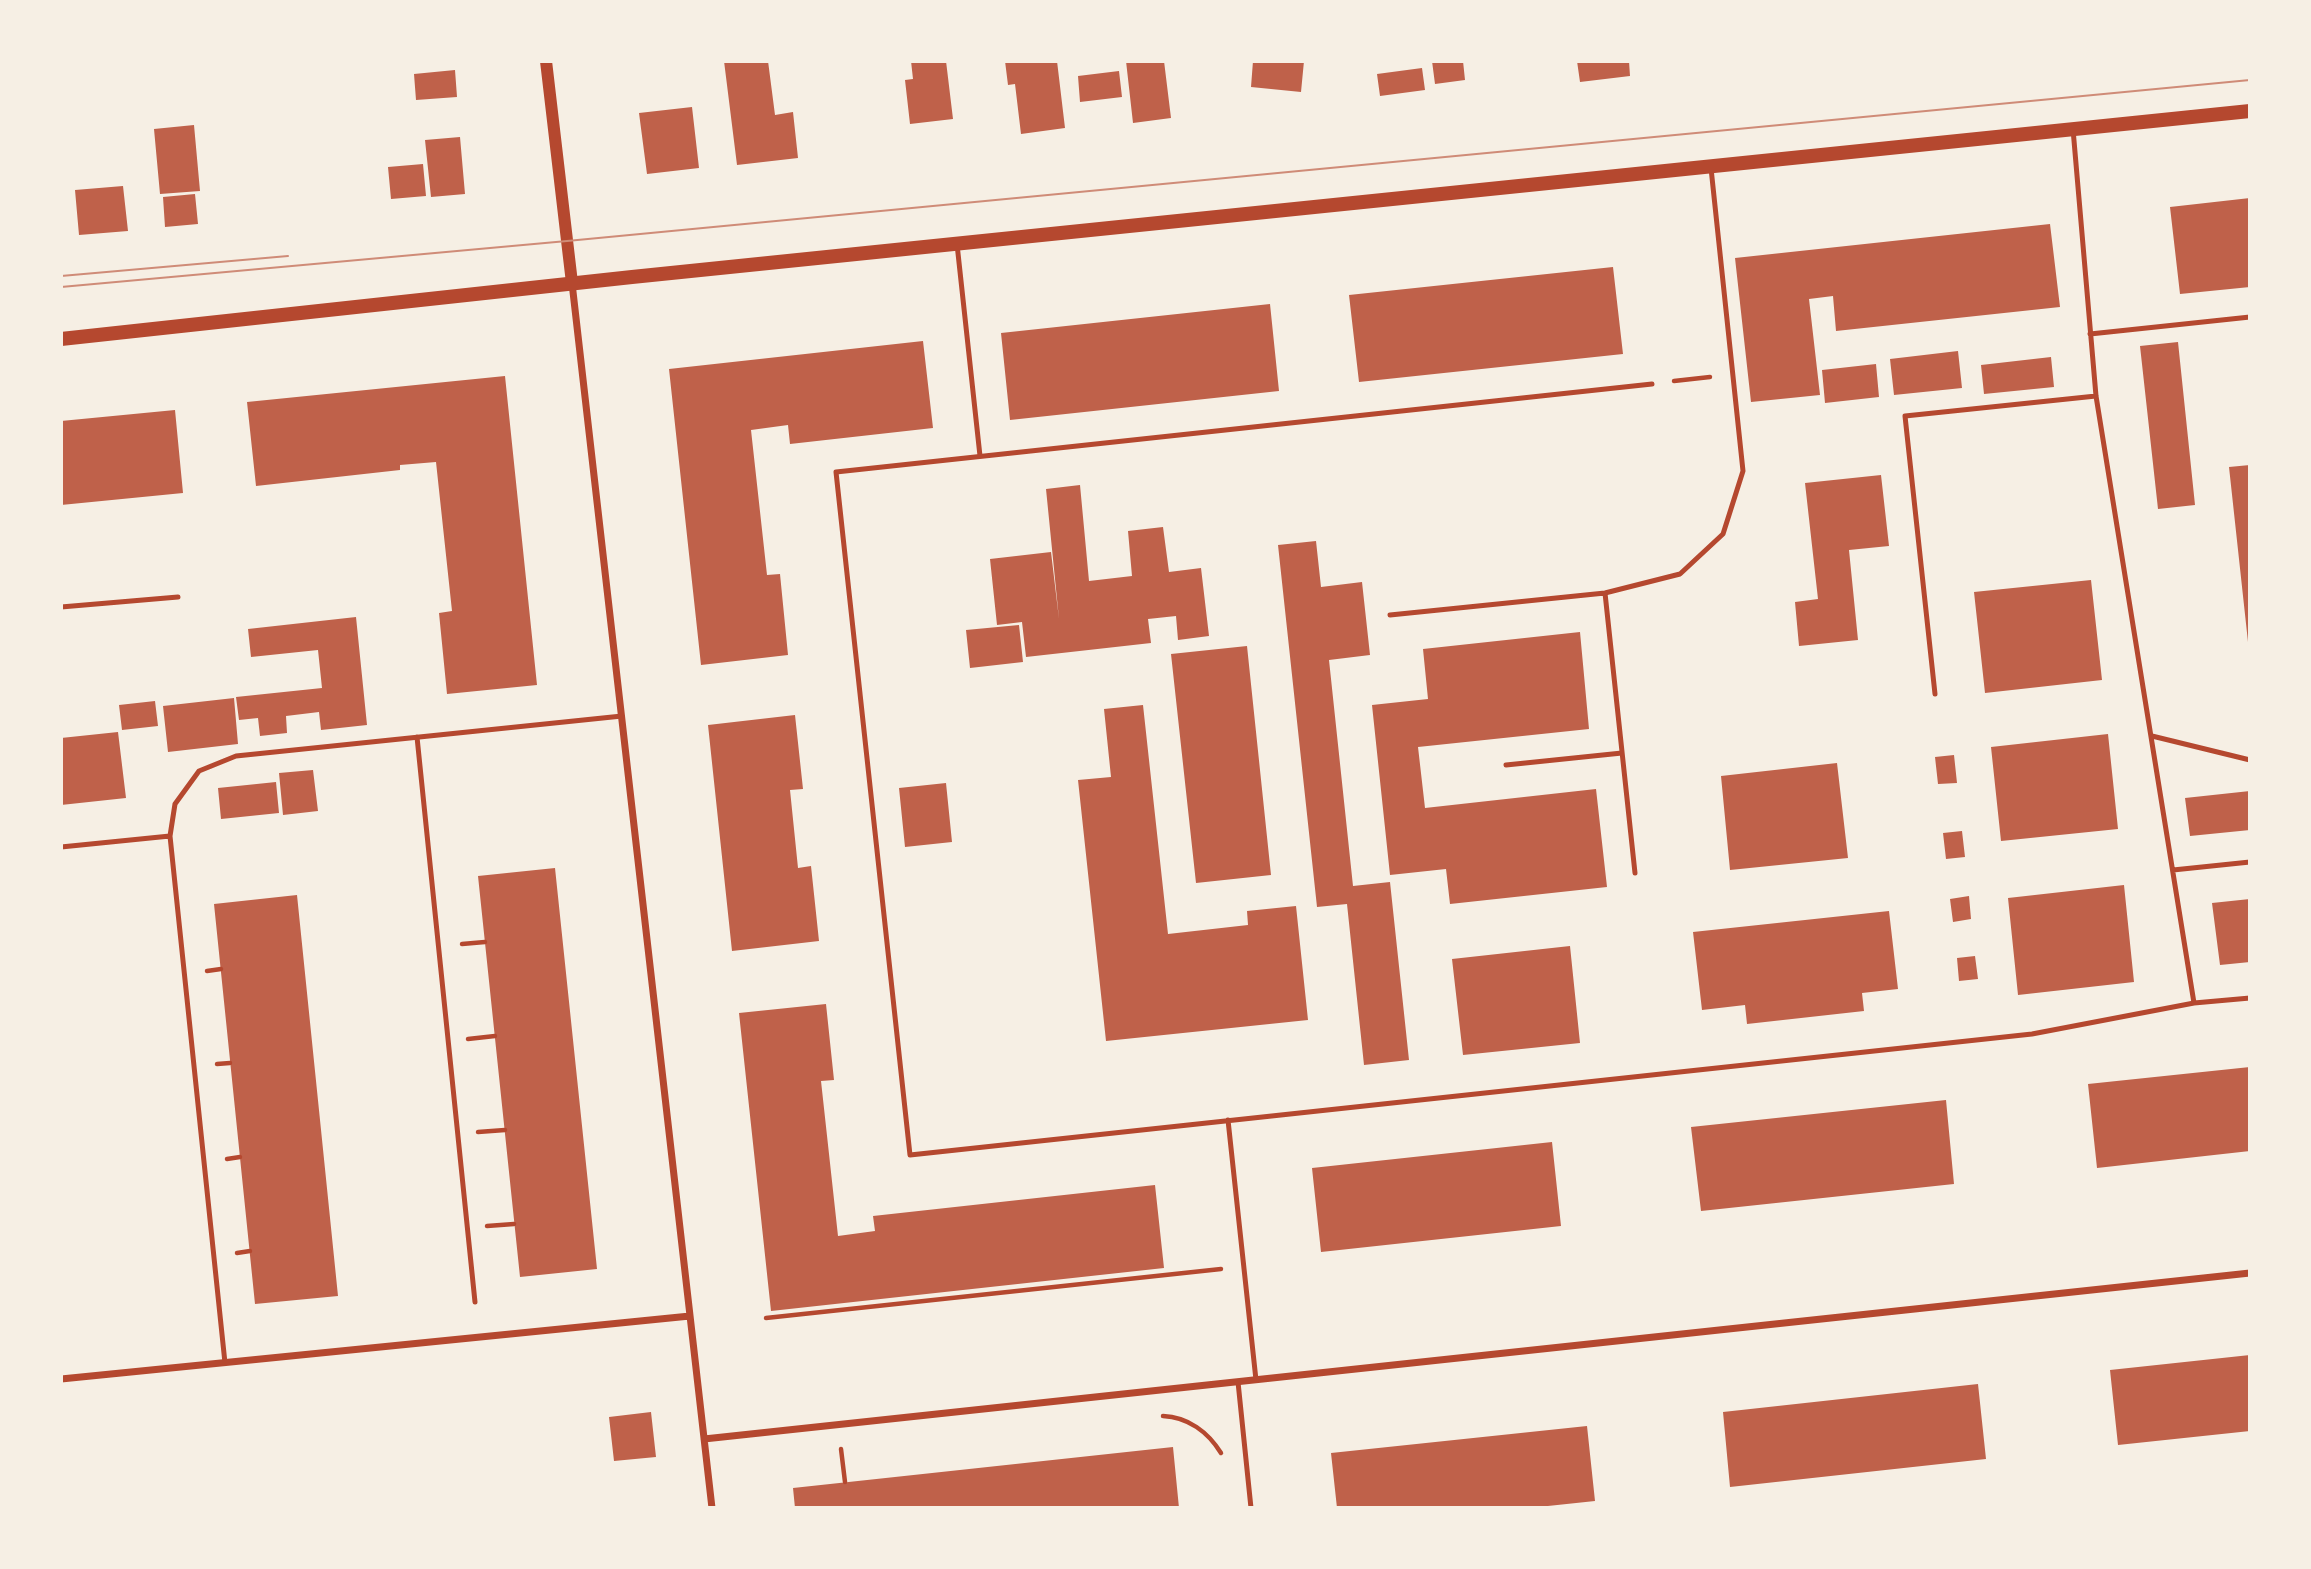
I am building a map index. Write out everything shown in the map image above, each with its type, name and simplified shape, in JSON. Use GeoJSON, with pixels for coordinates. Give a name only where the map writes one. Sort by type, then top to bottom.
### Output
{"type":"FeatureCollection","features":[{"type":"Feature","properties":{"kind":"main road"},"geometry":{"type":"LineString","coordinates":[[61,339],[572,283],[2250,111]]}},
{"type":"Feature","properties":{"kind":"street"},"geometry":{"type":"LineString","coordinates":[[546,61],[712,1508]]}},
{"type":"Feature","properties":{"kind":"street"},"geometry":{"type":"LineString","coordinates":[[704,1439],[2250,1273]]}},
{"type":"Feature","properties":{"kind":"street"},"geometry":{"type":"LineString","coordinates":[[61,1379],[690,1316]]}},
{"type":"Feature","properties":{"kind":"lane"},"geometry":{"type":"LineString","coordinates":[[2073,128],[2096,396],[2194,1003]]}},
{"type":"Feature","properties":{"kind":"lane"},"geometry":{"type":"LineString","coordinates":[[1390,615],[1605,593],[1680,573],[1723,534],[1743,471],[1710,165]]}},
{"type":"Feature","properties":{"kind":"lane"},"geometry":{"type":"LineString","coordinates":[[957,243],[980,456]]}},
{"type":"Feature","properties":{"kind":"lane"},"geometry":{"type":"LineString","coordinates":[[2090,334],[2250,317]]}},
{"type":"Feature","properties":{"kind":"lane"},"geometry":{"type":"LineString","coordinates":[[1652,384],[836,472],[910,1155],[2032,1034],[2194,1003],[2250,998]]}},
{"type":"Feature","properties":{"kind":"lane"},"geometry":{"type":"LineString","coordinates":[[1935,694],[1905,416],[2096,396]]}},
{"type":"Feature","properties":{"kind":"lane"},"geometry":{"type":"LineString","coordinates":[[1605,593],[1635,873]]}},
{"type":"Feature","properties":{"kind":"lane"},"geometry":{"type":"LineString","coordinates":[[61,607],[178,597]]}},
{"type":"Feature","properties":{"kind":"lane"},"geometry":{"type":"LineString","coordinates":[[225,1363],[170,836],[175,804],[199,771],[236,756],[622,716]]}},
{"type":"Feature","properties":{"kind":"lane"},"geometry":{"type":"LineString","coordinates":[[2152,736],[2250,760]]}},
{"type":"Feature","properties":{"kind":"lane"},"geometry":{"type":"LineString","coordinates":[[417,737],[475,1302]]}},
{"type":"Feature","properties":{"kind":"lane"},"geometry":{"type":"LineString","coordinates":[[1506,765],[1622,753]]}},
{"type":"Feature","properties":{"kind":"lane"},"geometry":{"type":"LineString","coordinates":[[61,847],[170,836]]}},
{"type":"Feature","properties":{"kind":"lane"},"geometry":{"type":"LineString","coordinates":[[2173,870],[2250,862]]}},
{"type":"Feature","properties":{"kind":"lane"},"geometry":{"type":"LineString","coordinates":[[1228,1120],[1256,1380]]}},
{"type":"Feature","properties":{"kind":"lane"},"geometry":{"type":"LineString","coordinates":[[1238,1382],[1251,1508]]}},
{"type":"Feature","properties":{"kind":"path"},"geometry":{"type":"LineString","coordinates":[[1652,384],[1732,375]]}},
{"type":"Feature","properties":{"kind":"path"},"geometry":{"type":"LineString","coordinates":[[766,1318],[1244,1267]]}},
{"type":"Feature","properties":{"kind":"path"},"geometry":{"type":"LineString","coordinates":[[1160,1416],[1171,1416],[1190,1423],[1207,1434],[1220,1450],[1224,1460]]}},
{"type":"Feature","properties":{"kind":"path"},"geometry":{"type":"LineString","coordinates":[[841,1449],[845,1482]]}},
{"type":"Feature","properties":{"kind":"building"},"geometry":{"type":"Polygon","coordinates":[[[724,61],[768,61],[775,115],[793,112],[798,158],[737,165],[724,61]]]}},
{"type":"Feature","properties":{"kind":"building"},"geometry":{"type":"Polygon","coordinates":[[[911,61],[946,61],[953,119],[910,124],[905,80],[913,79],[911,61]]]}},
{"type":"Feature","properties":{"kind":"building"},"geometry":{"type":"Polygon","coordinates":[[[1005,61],[1057,61],[1065,128],[1021,134],[1015,84],[1008,85],[1005,61]]]}},
{"type":"Feature","properties":{"kind":"building"},"geometry":{"type":"Polygon","coordinates":[[[1126,61],[1164,61],[1171,118],[1133,123],[1126,61]]]}},
{"type":"Feature","properties":{"kind":"building"},"geometry":{"type":"Polygon","coordinates":[[[1253,61],[1304,61],[1301,92],[1251,87],[1253,61]]]}},
{"type":"Feature","properties":{"kind":"building"},"geometry":{"type":"Polygon","coordinates":[[[1432,61],[1463,61],[1465,80],[1435,84],[1432,61]]]}},
{"type":"Feature","properties":{"kind":"building"},"geometry":{"type":"Polygon","coordinates":[[[1577,61],[1629,61],[1630,76],[1580,82],[1577,61]]]}},
{"type":"Feature","properties":{"kind":"building"},"geometry":{"type":"Polygon","coordinates":[[[1422,68],[1425,90],[1380,96],[1377,74],[1422,68]]]}},
{"type":"Feature","properties":{"kind":"building"},"geometry":{"type":"Polygon","coordinates":[[[455,70],[457,97],[416,100],[414,74],[455,70]]]}},
{"type":"Feature","properties":{"kind":"building"},"geometry":{"type":"Polygon","coordinates":[[[1119,71],[1122,97],[1080,102],[1078,76],[1119,71]]]}},
{"type":"Feature","properties":{"kind":"building"},"geometry":{"type":"Polygon","coordinates":[[[692,107],[699,168],[647,174],[639,113],[692,107]]]}},
{"type":"Feature","properties":{"kind":"building"},"geometry":{"type":"Polygon","coordinates":[[[194,125],[200,191],[160,194],[154,129],[194,125]]]}},
{"type":"Feature","properties":{"kind":"building"},"geometry":{"type":"Polygon","coordinates":[[[460,137],[465,194],[431,197],[425,140],[460,137]]]}},
{"type":"Feature","properties":{"kind":"building"},"geometry":{"type":"Polygon","coordinates":[[[423,164],[426,196],[391,199],[388,167],[423,164]]]}},
{"type":"Feature","properties":{"kind":"building"},"geometry":{"type":"Polygon","coordinates":[[[123,186],[128,231],[79,235],[75,190],[123,186]]]}},
{"type":"Feature","properties":{"kind":"building"},"geometry":{"type":"Polygon","coordinates":[[[195,194],[198,224],[165,227],[163,197],[195,194]]]}},
{"type":"Feature","properties":{"kind":"building"},"geometry":{"type":"Polygon","coordinates":[[[2250,198],[2250,287],[2180,294],[2170,207],[2250,198]]]}},
{"type":"Feature","properties":{"kind":"building"},"geometry":{"type":"Polygon","coordinates":[[[2050,224],[2060,307],[1836,331],[1833,296],[1809,299],[1820,395],[1751,402],[1735,258],[2050,224]]]}},
{"type":"Feature","properties":{"kind":"building"},"geometry":{"type":"Polygon","coordinates":[[[1613,267],[1623,354],[1359,382],[1349,295],[1613,267]]]}},
{"type":"Feature","properties":{"kind":"building"},"geometry":{"type":"Polygon","coordinates":[[[1270,304],[1279,391],[1010,420],[1001,333],[1270,304]]]}},
{"type":"Feature","properties":{"kind":"building"},"geometry":{"type":"Polygon","coordinates":[[[923,341],[933,428],[790,444],[788,425],[751,430],[767,575],[780,574],[788,655],[701,665],[669,369],[923,341]]]}},
{"type":"Feature","properties":{"kind":"building"},"geometry":{"type":"Polygon","coordinates":[[[2178,342],[2195,505],[2158,509],[2140,346],[2178,342]]]}},
{"type":"Feature","properties":{"kind":"building"},"geometry":{"type":"Polygon","coordinates":[[[1958,351],[1962,388],[1894,395],[1890,359],[1958,351]]]}},
{"type":"Feature","properties":{"kind":"building"},"geometry":{"type":"Polygon","coordinates":[[[2051,357],[2054,387],[1984,394],[1981,365],[2051,357]]]}},
{"type":"Feature","properties":{"kind":"building"},"geometry":{"type":"Polygon","coordinates":[[[1876,364],[1879,397],[1825,403],[1822,370],[1876,364]]]}},
{"type":"Feature","properties":{"kind":"building"},"geometry":{"type":"Polygon","coordinates":[[[505,376],[537,685],[447,694],[439,613],[452,611],[436,462],[400,465],[400,470],[256,486],[247,402],[505,376]]]}},
{"type":"Feature","properties":{"kind":"building"},"geometry":{"type":"Polygon","coordinates":[[[175,410],[183,493],[61,505],[61,421],[175,410]]]}},
{"type":"Feature","properties":{"kind":"building"},"geometry":{"type":"Polygon","coordinates":[[[2250,465],[2250,642],[2248,642],[2229,467],[2250,465]]]}},
{"type":"Feature","properties":{"kind":"building"},"geometry":{"type":"Polygon","coordinates":[[[1881,475],[1889,546],[1849,550],[1858,640],[1799,646],[1795,602],[1818,599],[1805,483],[1881,475]]]}},
{"type":"Feature","properties":{"kind":"building"},"geometry":{"type":"Polygon","coordinates":[[[1080,485],[1089,581],[1132,576],[1128,531],[1163,527],[1169,572],[1201,568],[1209,636],[1178,640],[1176,616],[1148,619],[1151,643],[1026,657],[1022,622],[997,625],[990,559],[1051,552],[1059,619],[1046,489],[1080,485]]]}},
{"type":"Feature","properties":{"kind":"building"},"geometry":{"type":"Polygon","coordinates":[[[1316,541],[1321,587],[1362,582],[1370,655],[1329,660],[1353,886],[1390,882],[1409,1060],[1364,1065],[1347,904],[1317,907],[1278,545],[1316,541]]]}},
{"type":"Feature","properties":{"kind":"building"},"geometry":{"type":"Polygon","coordinates":[[[2091,580],[2102,680],[1985,693],[1974,592],[2091,580]]]}},
{"type":"Feature","properties":{"kind":"building"},"geometry":{"type":"Polygon","coordinates":[[[356,617],[367,725],[321,730],[319,712],[286,716],[287,733],[260,736],[258,718],[239,720],[236,697],[322,688],[318,650],[251,657],[248,629],[356,617]]]}},
{"type":"Feature","properties":{"kind":"building"},"geometry":{"type":"Polygon","coordinates":[[[1019,625],[1023,662],[970,668],[966,630],[1019,625]]]}},
{"type":"Feature","properties":{"kind":"building"},"geometry":{"type":"Polygon","coordinates":[[[1580,632],[1589,729],[1418,747],[1425,808],[1596,789],[1607,887],[1450,904],[1446,869],[1390,875],[1372,705],[1428,699],[1423,649],[1580,632]]]}},
{"type":"Feature","properties":{"kind":"building"},"geometry":{"type":"Polygon","coordinates":[[[1247,646],[1271,875],[1196,883],[1171,654],[1247,646]]]}},
{"type":"Feature","properties":{"kind":"building"},"geometry":{"type":"Polygon","coordinates":[[[234,698],[238,744],[168,752],[163,706],[234,698]]]}},
{"type":"Feature","properties":{"kind":"building"},"geometry":{"type":"Polygon","coordinates":[[[155,701],[158,726],[122,730],[119,705],[155,701]]]}},
{"type":"Feature","properties":{"kind":"building"},"geometry":{"type":"Polygon","coordinates":[[[1143,705],[1168,934],[1248,925],[1247,911],[1296,906],[1308,1020],[1106,1041],[1078,780],[1111,777],[1104,709],[1143,705]]]}},
{"type":"Feature","properties":{"kind":"building"},"geometry":{"type":"Polygon","coordinates":[[[795,715],[803,789],[790,790],[798,868],[811,866],[819,941],[732,951],[708,725],[795,715]]]}},
{"type":"Feature","properties":{"kind":"building"},"geometry":{"type":"Polygon","coordinates":[[[118,732],[126,798],[61,805],[61,738],[118,732]]]}},
{"type":"Feature","properties":{"kind":"building"},"geometry":{"type":"Polygon","coordinates":[[[2108,734],[2118,829],[2001,841],[1991,747],[2108,734]]]}},
{"type":"Feature","properties":{"kind":"building"},"geometry":{"type":"Polygon","coordinates":[[[1954,755],[1957,783],[1938,784],[1935,757],[1954,755]]]}},
{"type":"Feature","properties":{"kind":"building"},"geometry":{"type":"Polygon","coordinates":[[[1837,763],[1848,858],[1730,870],[1721,776],[1837,763]]]}},
{"type":"Feature","properties":{"kind":"building"},"geometry":{"type":"Polygon","coordinates":[[[313,770],[318,811],[283,815],[279,773],[313,770]]]}},
{"type":"Feature","properties":{"kind":"building"},"geometry":{"type":"Polygon","coordinates":[[[276,782],[279,813],[221,819],[218,788],[276,782]]]}},
{"type":"Feature","properties":{"kind":"building"},"geometry":{"type":"Polygon","coordinates":[[[946,783],[952,842],[905,847],[899,788],[946,783]]]}},
{"type":"Feature","properties":{"kind":"building"},"geometry":{"type":"Polygon","coordinates":[[[2250,791],[2250,830],[2190,836],[2185,798],[2250,791]]]}},
{"type":"Feature","properties":{"kind":"building"},"geometry":{"type":"Polygon","coordinates":[[[1962,831],[1965,857],[1946,859],[1943,833],[1962,831]]]}},
{"type":"Feature","properties":{"kind":"building"},"geometry":{"type":"Polygon","coordinates":[[[555,868],[597,1269],[520,1277],[478,876],[555,868]]]}},
{"type":"Feature","properties":{"kind":"building"},"geometry":{"type":"Polygon","coordinates":[[[2124,885],[2134,982],[2018,995],[2008,898],[2124,885]]]}},
{"type":"Feature","properties":{"kind":"building"},"geometry":{"type":"Polygon","coordinates":[[[297,895],[338,1296],[255,1304],[214,904],[297,895]]]}},
{"type":"Feature","properties":{"kind":"building"},"geometry":{"type":"Polygon","coordinates":[[[1969,896],[1971,919],[1953,922],[1950,899],[1969,896]]]}},
{"type":"Feature","properties":{"kind":"building"},"geometry":{"type":"Polygon","coordinates":[[[2250,899],[2250,962],[2220,965],[2212,903],[2250,899]]]}},
{"type":"Feature","properties":{"kind":"building"},"geometry":{"type":"Polygon","coordinates":[[[1889,911],[1898,989],[1862,993],[1864,1011],[1747,1024],[1745,1005],[1702,1010],[1693,932],[1889,911]]]}},
{"type":"Feature","properties":{"kind":"building"},"geometry":{"type":"Polygon","coordinates":[[[1570,946],[1580,1043],[1463,1055],[1452,959],[1570,946]]]}},
{"type":"Feature","properties":{"kind":"building"},"geometry":{"type":"Polygon","coordinates":[[[1975,956],[1978,979],[1959,981],[1957,958],[1975,956]]]}},
{"type":"Feature","properties":{"kind":"building"},"geometry":{"type":"Polygon","coordinates":[[[826,1004],[834,1080],[821,1081],[838,1236],[875,1231],[873,1216],[1155,1185],[1164,1268],[771,1311],[739,1013],[826,1004]]]}},
{"type":"Feature","properties":{"kind":"building"},"geometry":{"type":"Polygon","coordinates":[[[2250,1067],[2250,1151],[2097,1168],[2088,1084],[2250,1067]]]}},
{"type":"Feature","properties":{"kind":"building"},"geometry":{"type":"Polygon","coordinates":[[[1946,1100],[1954,1184],[1701,1211],[1691,1127],[1946,1100]]]}},
{"type":"Feature","properties":{"kind":"building"},"geometry":{"type":"Polygon","coordinates":[[[1552,1142],[1561,1226],[1321,1252],[1312,1168],[1552,1142]]]}},
{"type":"Feature","properties":{"kind":"building"},"geometry":{"type":"Polygon","coordinates":[[[2250,1355],[2250,1431],[2118,1445],[2110,1370],[2250,1355]]]}},
{"type":"Feature","properties":{"kind":"building"},"geometry":{"type":"Polygon","coordinates":[[[1978,1384],[1986,1459],[1730,1487],[1723,1412],[1978,1384]]]}},
{"type":"Feature","properties":{"kind":"building"},"geometry":{"type":"Polygon","coordinates":[[[651,1412],[656,1457],[614,1461],[609,1417],[651,1412]]]}},
{"type":"Feature","properties":{"kind":"building"},"geometry":{"type":"Polygon","coordinates":[[[1587,1426],[1595,1501],[1529,1508],[1337,1508],[1331,1453],[1587,1426]]]}},
{"type":"Feature","properties":{"kind":"building"},"geometry":{"type":"Polygon","coordinates":[[[1173,1447],[1179,1508],[795,1508],[793,1488],[1173,1447]]]}},
{"type":"Feature","properties":{"kind":"tram line"},"geometry":{"type":"LineString","coordinates":[[61,287],[2250,80]]}},
{"type":"Feature","properties":{"kind":"tram line"},"geometry":{"type":"LineString","coordinates":[[61,276],[288,256]]}}]}
